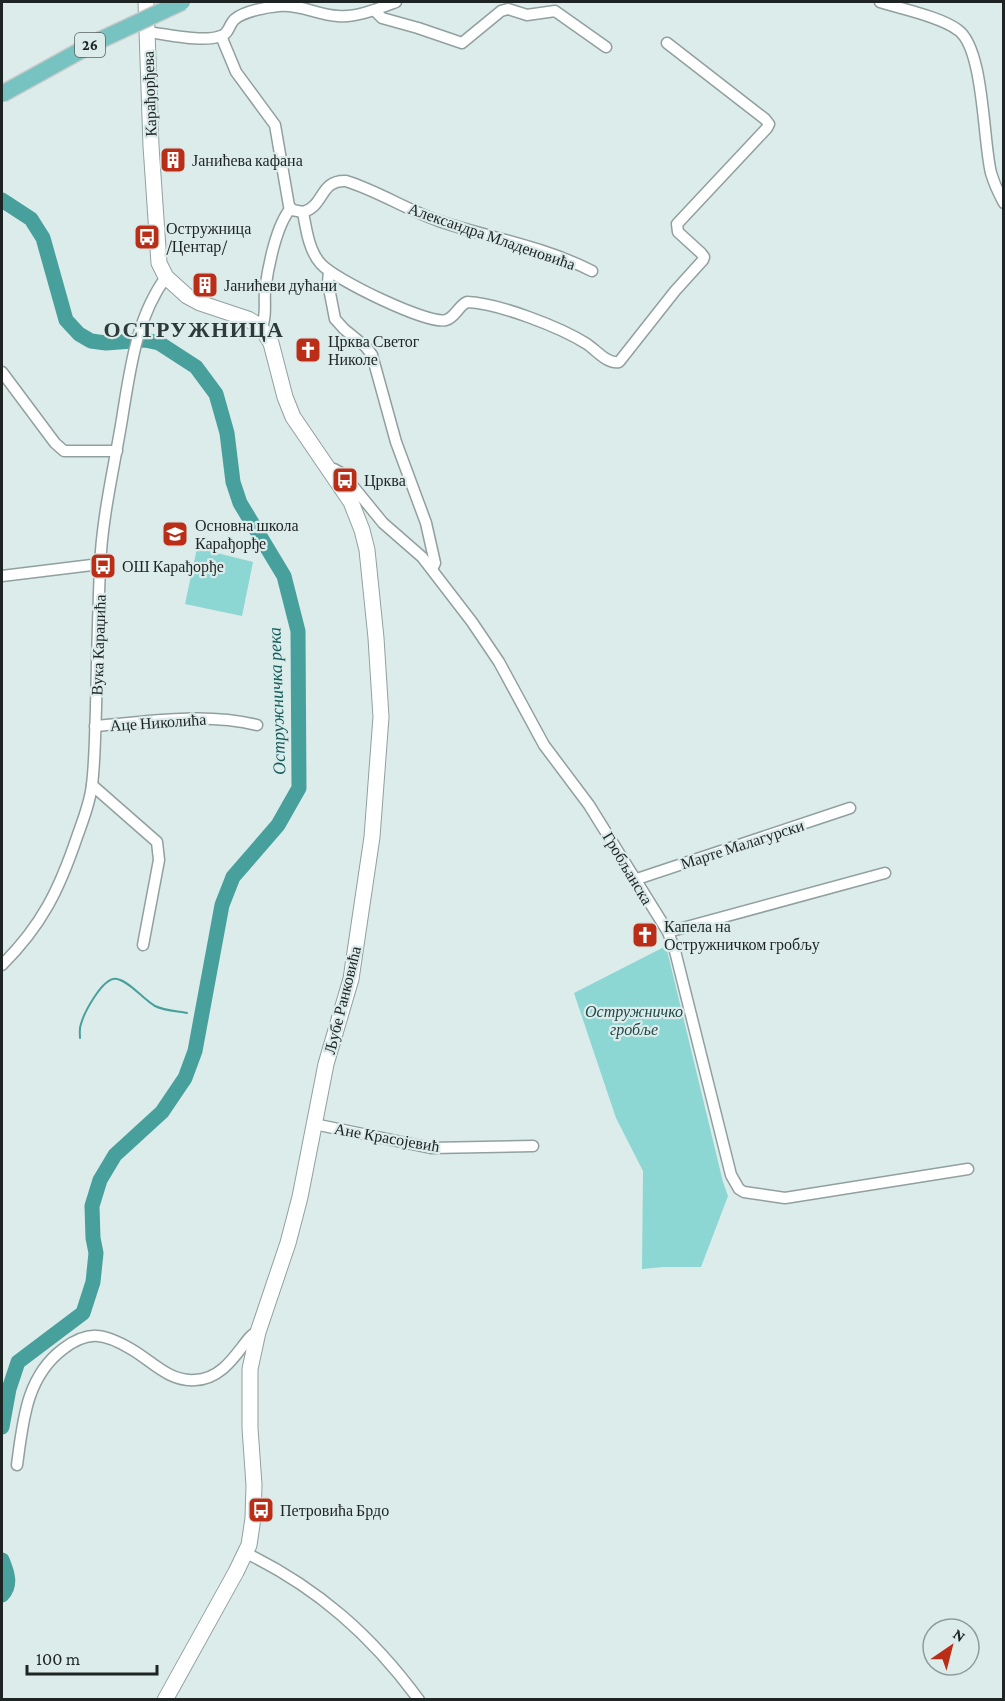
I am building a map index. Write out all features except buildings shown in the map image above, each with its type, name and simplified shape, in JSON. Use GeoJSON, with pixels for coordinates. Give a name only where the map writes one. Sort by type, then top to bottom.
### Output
{"type":"FeatureCollection","features":[{"type":"Feature","properties":{"kind":"main road","name":"26"},"geometry":{"type":"LineString","coordinates":[[2,94],[96,42],[182,2]]}},
{"type":"Feature","properties":{"kind":"street","name":"Карађорђева"},"geometry":{"type":"LineString","coordinates":[[146,2],[151,146],[159,258],[166,277]]}},
{"type":"Feature","properties":{"kind":"street"},"geometry":{"type":"LineString","coordinates":[[147,32],[198,38],[221,36],[236,19],[278,6],[302,7],[341,16],[374,10],[396,2]]}},
{"type":"Feature","properties":{"kind":"street"},"geometry":{"type":"LineString","coordinates":[[880,2],[939,21],[957,29],[965,36],[979,85],[991,173],[1004,203]]}},
{"type":"Feature","properties":{"kind":"street"},"geometry":{"type":"LineString","coordinates":[[374,10],[382,18],[462,42],[501,11],[508,9],[527,15],[555,11],[606,47]]}},
{"type":"Feature","properties":{"kind":"street"},"geometry":{"type":"LineString","coordinates":[[221,36],[236,72],[274,122],[282,156],[287,202],[291,208],[303,212],[314,254],[319,263],[373,295],[430,319],[446,320],[467,302],[526,316],[579,340],[615,363],[621,361],[675,291],[703,260],[701,253],[678,232],[677,224],[769,124],[667,43]]}},
{"type":"Feature","properties":{"kind":"street","name":"Александра Младеновића"},"geometry":{"type":"LineString","coordinates":[[303,212],[314,206],[328,185],[346,181],[439,221],[547,252],[592,271]]}},
{"type":"Feature","properties":{"kind":"street"},"geometry":{"type":"LineString","coordinates":[[166,277],[187,296],[200,303],[248,319],[261,328],[264,321],[266,283],[275,244],[285,216],[291,208]]}},
{"type":"Feature","properties":{"kind":"street"},"geometry":{"type":"LineString","coordinates":[[329,271],[334,319],[372,355],[396,442],[426,523],[435,563],[432,569]]}},
{"type":"Feature","properties":{"kind":"street","name":"Вука Караџића"},"geometry":{"type":"LineString","coordinates":[[2,965],[35,928],[62,878],[89,802],[95,726],[100,564],[106,508],[132,357],[150,305],[166,277]]}},
{"type":"Feature","properties":{"kind":"street","name":"Љубе Ранковића"},"geometry":{"type":"LineString","coordinates":[[165,1700],[246,1553],[251,1536],[254,1485],[249,1428],[250,1369],[258,1332],[288,1243],[300,1197],[326,1064],[351,979],[372,837],[381,717],[376,638],[365,537],[351,502],[293,417],[285,397],[271,344],[261,328]]}},
{"type":"Feature","properties":{"kind":"street"},"geometry":{"type":"LineString","coordinates":[[2,372],[59,448],[67,452],[117,452]]}},
{"type":"Feature","properties":{"kind":"street","name":"Гробљанска"},"geometry":{"type":"LineString","coordinates":[[330,470],[333,469],[343,474],[383,523],[416,551],[432,569],[464,611],[499,662],[531,724],[589,805],[668,932],[675,951],[731,1175],[739,1189],[751,1194],[785,1198],[968,1169]]}},
{"type":"Feature","properties":{"kind":"street"},"geometry":{"type":"LineString","coordinates":[[2,576],[100,564]]}},
{"type":"Feature","properties":{"kind":"street","name":"Аце Николића"},"geometry":{"type":"LineString","coordinates":[[95,726],[182,718],[219,719],[257,724]]}},
{"type":"Feature","properties":{"kind":"street"},"geometry":{"type":"LineString","coordinates":[[92,785],[157,842],[159,860],[143,945]]}},
{"type":"Feature","properties":{"kind":"street","name":"Марте Малагурски"},"geometry":{"type":"LineString","coordinates":[[634,880],[850,808]]}},
{"type":"Feature","properties":{"kind":"street"},"geometry":{"type":"LineString","coordinates":[[668,932],[885,873]]}},
{"type":"Feature","properties":{"kind":"street","name":"Ане Красојевић"},"geometry":{"type":"LineString","coordinates":[[314,1124],[431,1148],[533,1146]]}},
{"type":"Feature","properties":{"kind":"street"},"geometry":{"type":"LineString","coordinates":[[17,1465],[23,1421],[40,1371],[53,1356],[77,1339],[91,1335],[123,1344],[165,1373],[193,1381],[214,1375],[231,1364],[252,1334],[258,1332]]}},
{"type":"Feature","properties":{"kind":"street"},"geometry":{"type":"LineString","coordinates":[[246,1553],[279,1571],[357,1627],[396,1668],[419,1700]]}},
{"type":"Feature","properties":{"kind":"green space"},"geometry":{"type":"Polygon","coordinates":[[[197,548],[253,562],[242,616],[185,604],[197,548]]]}},
{"type":"Feature","properties":{"kind":"green space","name":"Остружничко гробље"},"geometry":{"type":"Polygon","coordinates":[[[666,946],[728,1196],[701,1267],[642,1269],[643,1171],[616,1118],[574,993],[666,946]]]}},
{"type":"Feature","properties":{"kind":"waterway","name":"Остружничка река"},"geometry":{"type":"LineString","coordinates":[[2,200],[31,219],[43,238],[66,320],[79,334],[91,341],[106,343],[145,340],[159,343],[196,367],[216,394],[227,433],[233,482],[240,503],[284,576],[298,631],[299,788],[278,825],[233,877],[222,905],[195,1051],[185,1078],[162,1112],[115,1155],[100,1180],[92,1206],[96,1253],[93,1282],[83,1313],[18,1362],[9,1389],[2,1427]]}},
{"type":"Feature","properties":{"kind":"waterway"},"geometry":{"type":"LineString","coordinates":[[80,1038],[80,1026],[90,1004],[100,989],[112,980],[122,980],[155,1006],[187,1013]]}},
{"type":"Feature","properties":{"kind":"waterway","name":"Остружничка река"},"geometry":{"type":"LineString","coordinates":[[2,1560],[8,1583],[2,1595]]}},
{"type":"Feature","properties":{"kind":"place","name":"Јанићева кафана"},"geometry":{"type":"Point","coordinates":[173,160]}},
{"type":"Feature","properties":{"kind":"place","name":"Остружница /Центар/"},"geometry":{"type":"Point","coordinates":[147,237]}},
{"type":"Feature","properties":{"kind":"place","name":"Јанићеви дућани"},"geometry":{"type":"Point","coordinates":[205,285]}},
{"type":"Feature","properties":{"kind":"place","name":"Црква Светог Николе"},"geometry":{"type":"Point","coordinates":[308,350]}},
{"type":"Feature","properties":{"kind":"place","name":"Црква"},"geometry":{"type":"Point","coordinates":[345,480]}},
{"type":"Feature","properties":{"kind":"place","name":"Основна школа Карађорђе"},"geometry":{"type":"Point","coordinates":[175,534]}},
{"type":"Feature","properties":{"kind":"place","name":"ОШ Карађорђе"},"geometry":{"type":"Point","coordinates":[103,566]}},
{"type":"Feature","properties":{"kind":"place","name":"Капела на Остружничком гробљу"},"geometry":{"type":"Point","coordinates":[645,935]}},
{"type":"Feature","properties":{"kind":"place","name":"Петровића Брдо"},"geometry":{"type":"Point","coordinates":[261,1510]}},
{"type":"Feature","properties":{"kind":"district","name":"ОСТРУЖНИЦА"},"geometry":{"type":"Point","coordinates":[194,329]}}]}
